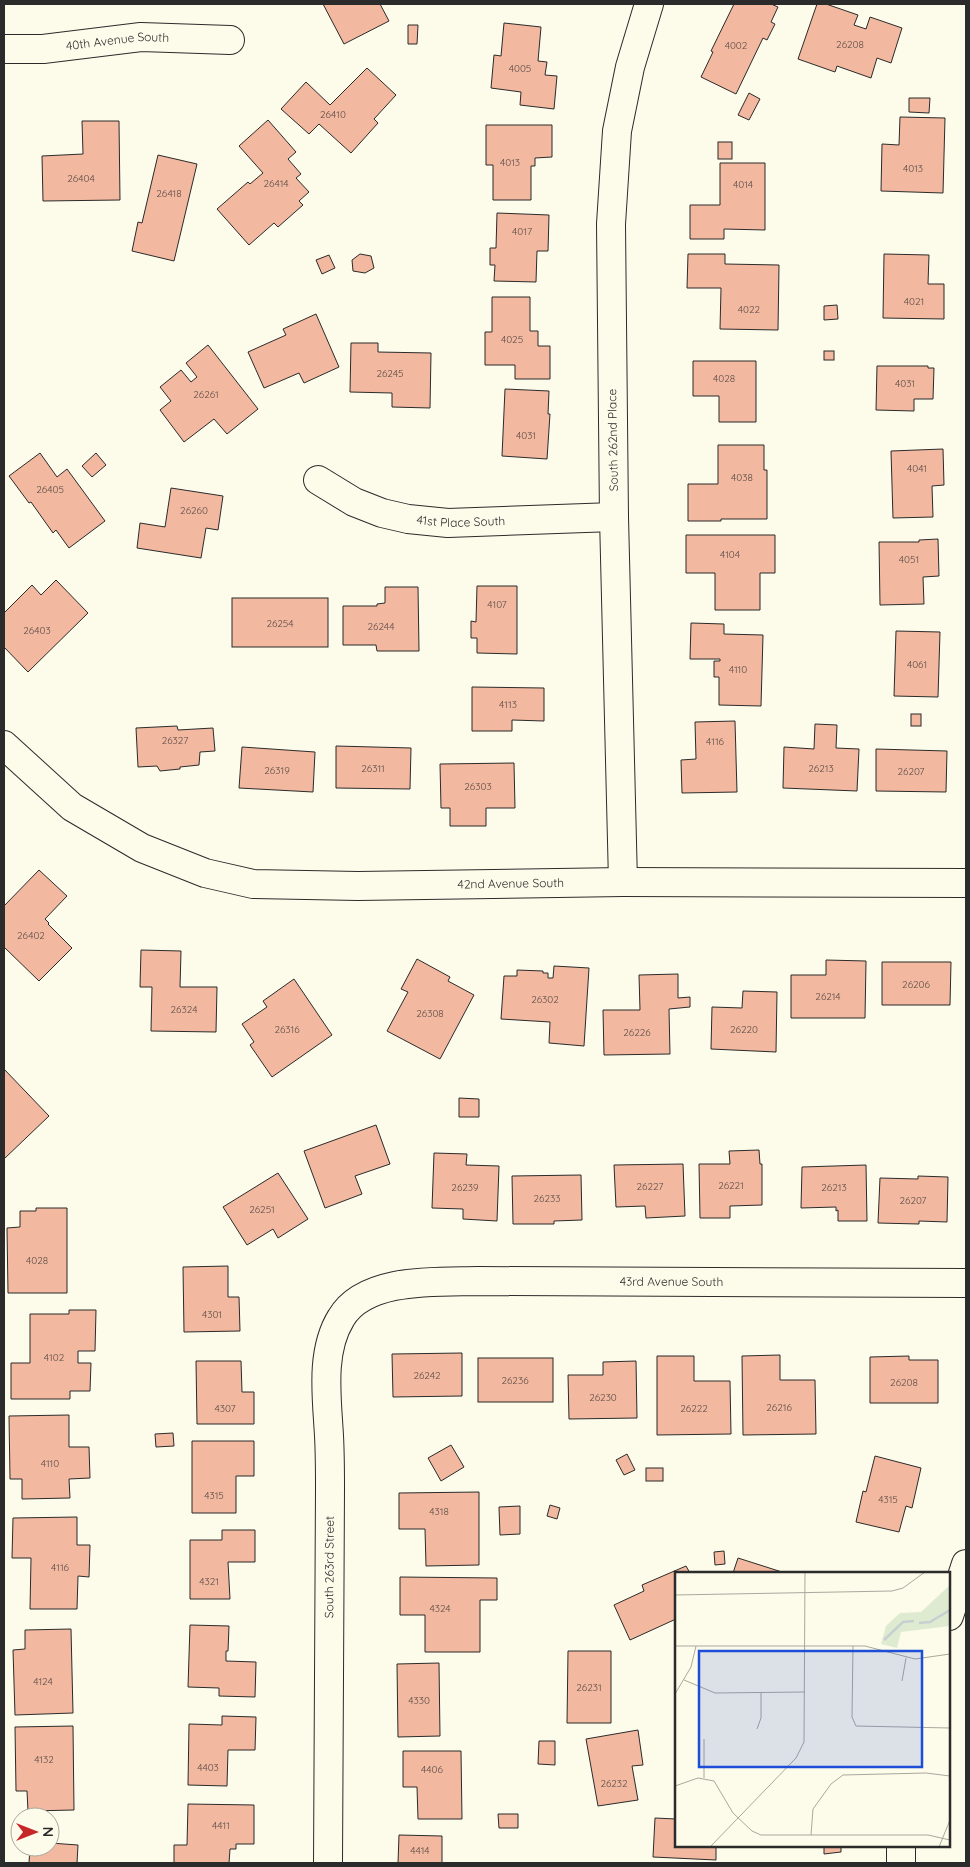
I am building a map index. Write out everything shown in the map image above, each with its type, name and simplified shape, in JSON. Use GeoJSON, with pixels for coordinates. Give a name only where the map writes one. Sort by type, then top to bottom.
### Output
{"type":"FeatureCollection","features":[{"type":"Feature","properties":{"kind":"street","name":"South 262nd Place"},"geometry":{"type":"LineString","coordinates":[[623,882],[614,517],[611,224],[617,131],[630,68],[650,4]]}},
{"type":"Feature","properties":{"kind":"street","name":"40th Avenue South"},"geometry":{"type":"LineString","coordinates":[[4,49],[43,49],[141,37],[230,40]]}},
{"type":"Feature","properties":{"kind":"street","name":"41st Place South"},"geometry":{"type":"LineString","coordinates":[[318,480],[354,502],[382,513],[408,519],[448,523],[614,517]]}},
{"type":"Feature","properties":{"kind":"street","name":"42nd Avenue South"},"geometry":{"type":"LineString","coordinates":[[4,745],[72,807],[142,848],[205,872],[253,884],[358,886],[623,882],[966,883]]}},
{"type":"Feature","properties":{"kind":"street","name":"43rd Avenue South"},"geometry":{"type":"LineString","coordinates":[[376,1291],[419,1282],[478,1281],[966,1283]]}},
{"type":"Feature","properties":{"kind":"street","name":"South 263rd Street"},"geometry":{"type":"LineString","coordinates":[[328,1863],[330,1482],[327,1389],[328,1356],[333,1334],[341,1316],[357,1301],[376,1291]]}},
{"type":"Feature","properties":{"kind":"street"},"geometry":{"type":"LineString","coordinates":[[950,1613],[966,1564]]}},
{"type":"Feature","properties":{"kind":"street"},"geometry":{"type":"LineString","coordinates":[[900,1863],[901,1847]]}},
{"type":"Feature","properties":{"kind":"building"},"geometry":{"type":"Polygon","coordinates":[[[323,4],[380,4],[389,21],[344,44],[323,4]]]}},
{"type":"Feature","properties":{"kind":"building"},"geometry":{"type":"Polygon","coordinates":[[[734,4],[771,4],[778,7],[771,22],[775,24],[767,40],[763,38],[736,94],[701,77],[713,52],[711,51],[734,4]]]}},
{"type":"Feature","properties":{"kind":"building"},"geometry":{"type":"Polygon","coordinates":[[[817,4],[826,4],[858,15],[854,25],[866,29],[870,17],[902,28],[891,63],[877,58],[871,78],[837,66],[835,72],[798,59],[817,4]]]}},
{"type":"Feature","properties":{"kind":"building"},"geometry":{"type":"Polygon","coordinates":[[[504,23],[541,27],[538,61],[547,62],[545,75],[557,76],[554,109],[520,105],[521,92],[491,88],[494,55],[501,56],[504,23]]]}},
{"type":"Feature","properties":{"kind":"building"},"geometry":{"type":"Polygon","coordinates":[[[408,25],[418,25],[417,44],[408,44],[408,25]]]}},
{"type":"Feature","properties":{"kind":"building"},"geometry":{"type":"Polygon","coordinates":[[[367,68],[396,95],[374,119],[378,123],[351,153],[319,124],[309,134],[281,109],[306,82],[330,105],[367,68]]]}},
{"type":"Feature","properties":{"kind":"building"},"geometry":{"type":"Polygon","coordinates":[[[749,93],[760,99],[749,120],[738,115],[749,93]]]}},
{"type":"Feature","properties":{"kind":"building"},"geometry":{"type":"Polygon","coordinates":[[[909,98],[930,98],[929,113],[909,112],[909,98]]]}},
{"type":"Feature","properties":{"kind":"building"},"geometry":{"type":"Polygon","coordinates":[[[900,117],[945,118],[943,193],[881,191],[882,144],[899,145],[900,117]]]}},
{"type":"Feature","properties":{"kind":"building"},"geometry":{"type":"Polygon","coordinates":[[[268,120],[296,152],[288,159],[301,174],[296,178],[309,192],[299,201],[303,205],[278,227],[274,223],[249,245],[217,209],[248,182],[250,184],[263,173],[239,146],[268,120]]]}},
{"type":"Feature","properties":{"kind":"building"},"geometry":{"type":"Polygon","coordinates":[[[82,121],[119,121],[120,200],[43,201],[42,156],[83,154],[82,121]]]}},
{"type":"Feature","properties":{"kind":"building"},"geometry":{"type":"Polygon","coordinates":[[[486,125],[552,125],[552,157],[535,158],[535,166],[531,166],[531,200],[493,200],[493,165],[486,165],[486,125]]]}},
{"type":"Feature","properties":{"kind":"building"},"geometry":{"type":"Polygon","coordinates":[[[718,142],[732,142],[732,159],[718,159],[718,142]]]}},
{"type":"Feature","properties":{"kind":"building"},"geometry":{"type":"Polygon","coordinates":[[[158,155],[197,164],[174,261],[132,251],[138,222],[142,223],[158,155]]]}},
{"type":"Feature","properties":{"kind":"building"},"geometry":{"type":"Polygon","coordinates":[[[720,163],[765,163],[765,230],[724,229],[724,239],[690,239],[690,205],[720,205],[720,163]]]}},
{"type":"Feature","properties":{"kind":"building"},"geometry":{"type":"Polygon","coordinates":[[[497,213],[549,215],[548,251],[537,251],[536,282],[494,281],[495,265],[490,265],[490,248],[496,248],[497,213]]]}},
{"type":"Feature","properties":{"kind":"building"},"geometry":{"type":"Polygon","coordinates":[[[360,254],[371,256],[374,268],[365,273],[353,271],[352,260],[360,254]]]}},
{"type":"Feature","properties":{"kind":"building"},"geometry":{"type":"Polygon","coordinates":[[[688,254],[725,254],[725,264],[779,265],[778,330],[720,329],[721,288],[687,288],[688,254]]]}},
{"type":"Feature","properties":{"kind":"building"},"geometry":{"type":"Polygon","coordinates":[[[884,254],[929,255],[928,284],[944,284],[944,319],[883,318],[884,254]]]}},
{"type":"Feature","properties":{"kind":"building"},"geometry":{"type":"Polygon","coordinates":[[[329,255],[335,268],[322,274],[316,260],[329,255]]]}},
{"type":"Feature","properties":{"kind":"building"},"geometry":{"type":"Polygon","coordinates":[[[492,297],[530,297],[530,331],[538,331],[538,346],[550,346],[550,379],[515,379],[515,365],[485,365],[485,332],[492,332],[492,297]]]}},
{"type":"Feature","properties":{"kind":"building"},"geometry":{"type":"Polygon","coordinates":[[[837,305],[838,319],[824,320],[824,306],[837,305]]]}},
{"type":"Feature","properties":{"kind":"building"},"geometry":{"type":"Polygon","coordinates":[[[316,314],[339,367],[304,383],[299,373],[264,388],[248,352],[286,335],[283,329],[316,314]]]}},
{"type":"Feature","properties":{"kind":"building"},"geometry":{"type":"Polygon","coordinates":[[[351,343],[378,343],[378,352],[431,353],[430,408],[392,407],[392,393],[350,392],[351,343]]]}},
{"type":"Feature","properties":{"kind":"building"},"geometry":{"type":"Polygon","coordinates":[[[208,345],[258,409],[227,434],[214,419],[184,442],[160,410],[171,401],[160,387],[181,370],[191,382],[197,377],[186,363],[208,345]]]}},
{"type":"Feature","properties":{"kind":"building"},"geometry":{"type":"Polygon","coordinates":[[[824,351],[834,351],[834,360],[824,360],[824,351]]]}},
{"type":"Feature","properties":{"kind":"building"},"geometry":{"type":"Polygon","coordinates":[[[693,361],[756,361],[756,422],[719,422],[719,396],[693,396],[693,361]]]}},
{"type":"Feature","properties":{"kind":"building"},"geometry":{"type":"Polygon","coordinates":[[[877,366],[928,366],[928,368],[934,368],[933,399],[914,399],[914,411],[876,410],[877,366]]]}},
{"type":"Feature","properties":{"kind":"building"},"geometry":{"type":"Polygon","coordinates":[[[505,389],[549,391],[548,414],[550,414],[547,459],[502,456],[505,389]]]}},
{"type":"Feature","properties":{"kind":"building"},"geometry":{"type":"Polygon","coordinates":[[[718,445],[764,445],[764,470],[767,470],[767,519],[688,521],[688,484],[718,484],[718,445]]]}},
{"type":"Feature","properties":{"kind":"building"},"geometry":{"type":"Polygon","coordinates":[[[943,449],[944,485],[932,486],[933,517],[893,518],[891,451],[943,449]]]}},
{"type":"Feature","properties":{"kind":"building"},"geometry":{"type":"Polygon","coordinates":[[[40,453],[57,477],[67,469],[105,521],[69,548],[56,530],[53,533],[31,502],[29,503],[9,476],[40,453]]]}},
{"type":"Feature","properties":{"kind":"building"},"geometry":{"type":"Polygon","coordinates":[[[96,453],[106,465],[92,477],[82,466],[96,453]]]}},
{"type":"Feature","properties":{"kind":"building"},"geometry":{"type":"Polygon","coordinates":[[[171,488],[223,496],[218,530],[206,528],[201,558],[137,548],[140,523],[165,527],[171,488]]]}},
{"type":"Feature","properties":{"kind":"building"},"geometry":{"type":"Polygon","coordinates":[[[686,535],[775,535],[775,573],[760,573],[760,610],[715,610],[715,573],[686,573],[686,535]]]}},
{"type":"Feature","properties":{"kind":"building"},"geometry":{"type":"Polygon","coordinates":[[[938,539],[939,576],[923,577],[924,604],[880,605],[879,542],[919,542],[919,540],[938,539]]]}},
{"type":"Feature","properties":{"kind":"building"},"geometry":{"type":"Polygon","coordinates":[[[56,580],[88,613],[28,672],[4,647],[4,613],[32,585],[41,595],[56,580]]]}},
{"type":"Feature","properties":{"kind":"building"},"geometry":{"type":"Polygon","coordinates":[[[477,586],[517,586],[517,654],[477,653],[477,638],[471,638],[471,621],[476,622],[477,586]]]}},
{"type":"Feature","properties":{"kind":"building"},"geometry":{"type":"Polygon","coordinates":[[[385,587],[418,587],[419,651],[377,651],[376,645],[343,645],[343,606],[377,606],[377,604],[385,603],[385,587]]]}},
{"type":"Feature","properties":{"kind":"building"},"geometry":{"type":"Polygon","coordinates":[[[232,598],[328,598],[328,647],[232,647],[232,598]]]}},
{"type":"Feature","properties":{"kind":"building"},"geometry":{"type":"Polygon","coordinates":[[[691,623],[724,624],[724,634],[763,635],[761,706],[719,705],[719,677],[714,677],[714,661],[720,661],[720,659],[690,659],[691,623]]]}},
{"type":"Feature","properties":{"kind":"building"},"geometry":{"type":"Polygon","coordinates":[[[896,631],[940,632],[938,697],[894,696],[896,631]]]}},
{"type":"Feature","properties":{"kind":"building"},"geometry":{"type":"Polygon","coordinates":[[[472,687],[544,688],[544,721],[512,720],[512,731],[472,731],[472,687]]]}},
{"type":"Feature","properties":{"kind":"building"},"geometry":{"type":"Polygon","coordinates":[[[911,714],[921,714],[921,726],[911,726],[911,714]]]}},
{"type":"Feature","properties":{"kind":"building"},"geometry":{"type":"Polygon","coordinates":[[[735,721],[737,792],[682,793],[681,760],[696,759],[695,722],[735,721]]]}},
{"type":"Feature","properties":{"kind":"building"},"geometry":{"type":"Polygon","coordinates":[[[815,724],[837,725],[836,748],[859,749],[857,791],[783,788],[784,747],[814,749],[815,724]]]}},
{"type":"Feature","properties":{"kind":"building"},"geometry":{"type":"Polygon","coordinates":[[[177,726],[178,730],[213,728],[215,751],[200,752],[199,765],[180,767],[180,769],[160,771],[157,766],[138,767],[136,728],[177,726]]]}},
{"type":"Feature","properties":{"kind":"building"},"geometry":{"type":"Polygon","coordinates":[[[336,746],[411,748],[410,789],[336,788],[336,746]]]}},
{"type":"Feature","properties":{"kind":"building"},"geometry":{"type":"Polygon","coordinates":[[[242,747],[315,752],[313,792],[239,788],[242,747]]]}},
{"type":"Feature","properties":{"kind":"building"},"geometry":{"type":"Polygon","coordinates":[[[876,749],[947,751],[946,792],[876,791],[876,749]]]}},
{"type":"Feature","properties":{"kind":"building"},"geometry":{"type":"Polygon","coordinates":[[[514,763],[515,808],[486,808],[486,826],[450,826],[450,808],[441,808],[440,764],[514,763]]]}},
{"type":"Feature","properties":{"kind":"building"},"geometry":{"type":"Polygon","coordinates":[[[39,870],[67,896],[45,919],[72,948],[39,981],[4,947],[4,906],[39,870]]]}},
{"type":"Feature","properties":{"kind":"building"},"geometry":{"type":"Polygon","coordinates":[[[141,950],[181,951],[180,987],[217,987],[216,1032],[151,1031],[152,987],[140,987],[141,950]]]}},
{"type":"Feature","properties":{"kind":"building"},"geometry":{"type":"Polygon","coordinates":[[[417,959],[450,977],[448,981],[474,995],[440,1059],[387,1031],[408,992],[401,989],[417,959]]]}},
{"type":"Feature","properties":{"kind":"building"},"geometry":{"type":"Polygon","coordinates":[[[826,960],[866,961],[865,1018],[791,1018],[791,975],[826,975],[826,960]]]}},
{"type":"Feature","properties":{"kind":"building"},"geometry":{"type":"Polygon","coordinates":[[[882,962],[951,962],[950,1005],[882,1005],[882,962]]]}},
{"type":"Feature","properties":{"kind":"building"},"geometry":{"type":"Polygon","coordinates":[[[554,966],[589,968],[584,1046],[549,1043],[550,1022],[501,1019],[504,976],[517,976],[517,970],[543,971],[543,973],[548,973],[548,978],[553,978],[554,966]]]}},
{"type":"Feature","properties":{"kind":"building"},"geometry":{"type":"Polygon","coordinates":[[[678,974],[678,998],[690,997],[690,1007],[669,1009],[670,1054],[604,1055],[603,1010],[640,1010],[639,975],[678,974]]]}},
{"type":"Feature","properties":{"kind":"building"},"geometry":{"type":"Polygon","coordinates":[[[294,979],[332,1035],[272,1077],[250,1045],[254,1042],[242,1024],[267,1007],[263,1001],[294,979]]]}},
{"type":"Feature","properties":{"kind":"building"},"geometry":{"type":"Polygon","coordinates":[[[743,991],[777,992],[776,1052],[711,1049],[712,1007],[742,1008],[743,991]]]}},
{"type":"Feature","properties":{"kind":"building"},"geometry":{"type":"Polygon","coordinates":[[[4,1069],[49,1116],[4,1159],[4,1069]]]}},
{"type":"Feature","properties":{"kind":"building"},"geometry":{"type":"Polygon","coordinates":[[[459,1098],[479,1099],[479,1117],[459,1117],[459,1098]]]}},
{"type":"Feature","properties":{"kind":"building"},"geometry":{"type":"Polygon","coordinates":[[[376,1125],[390,1164],[355,1176],[362,1194],[325,1208],[304,1151],[376,1125]]]}},
{"type":"Feature","properties":{"kind":"building"},"geometry":{"type":"Polygon","coordinates":[[[759,1150],[760,1164],[762,1164],[762,1205],[730,1206],[730,1218],[700,1218],[699,1164],[730,1164],[729,1151],[759,1150]]]}},
{"type":"Feature","properties":{"kind":"building"},"geometry":{"type":"Polygon","coordinates":[[[434,1153],[467,1154],[466,1165],[499,1166],[497,1221],[463,1219],[463,1209],[432,1208],[434,1153]]]}},
{"type":"Feature","properties":{"kind":"building"},"geometry":{"type":"Polygon","coordinates":[[[683,1164],[685,1216],[646,1218],[645,1206],[616,1207],[614,1165],[683,1164]]]}},
{"type":"Feature","properties":{"kind":"building"},"geometry":{"type":"Polygon","coordinates":[[[866,1165],[867,1221],[838,1221],[838,1210],[836,1211],[836,1207],[801,1208],[802,1167],[866,1165]]]}},
{"type":"Feature","properties":{"kind":"building"},"geometry":{"type":"Polygon","coordinates":[[[278,1173],[308,1219],[278,1238],[273,1229],[247,1245],[223,1207],[278,1173]]]}},
{"type":"Feature","properties":{"kind":"building"},"geometry":{"type":"Polygon","coordinates":[[[581,1175],[582,1220],[554,1221],[554,1224],[513,1224],[512,1176],[581,1175]]]}},
{"type":"Feature","properties":{"kind":"building"},"geometry":{"type":"Polygon","coordinates":[[[918,1176],[948,1177],[947,1222],[919,1221],[919,1224],[878,1223],[880,1178],[918,1179],[918,1176]]]}},
{"type":"Feature","properties":{"kind":"building"},"geometry":{"type":"Polygon","coordinates":[[[36,1208],[67,1208],[67,1293],[8,1293],[7,1228],[20,1227],[20,1211],[36,1211],[36,1208]]]}},
{"type":"Feature","properties":{"kind":"building"},"geometry":{"type":"Polygon","coordinates":[[[228,1266],[228,1297],[239,1297],[240,1331],[184,1332],[183,1267],[228,1266]]]}},
{"type":"Feature","properties":{"kind":"building"},"geometry":{"type":"Polygon","coordinates":[[[69,1310],[96,1310],[95,1351],[78,1351],[78,1363],[91,1363],[90,1391],[70,1391],[70,1399],[11,1399],[11,1363],[30,1363],[30,1314],[69,1314],[69,1310]]]}},
{"type":"Feature","properties":{"kind":"building"},"geometry":{"type":"Polygon","coordinates":[[[462,1353],[462,1396],[393,1397],[392,1354],[462,1353]]]}},
{"type":"Feature","properties":{"kind":"building"},"geometry":{"type":"Polygon","coordinates":[[[780,1355],[780,1380],[815,1380],[816,1434],[743,1435],[742,1356],[780,1355]]]}},
{"type":"Feature","properties":{"kind":"building"},"geometry":{"type":"Polygon","coordinates":[[[657,1356],[694,1356],[694,1381],[730,1381],[731,1434],[657,1435],[657,1356]]]}},
{"type":"Feature","properties":{"kind":"building"},"geometry":{"type":"Polygon","coordinates":[[[909,1356],[909,1360],[938,1360],[938,1403],[870,1403],[870,1357],[909,1356]]]}},
{"type":"Feature","properties":{"kind":"building"},"geometry":{"type":"Polygon","coordinates":[[[478,1358],[553,1358],[553,1402],[478,1402],[478,1358]]]}},
{"type":"Feature","properties":{"kind":"building"},"geometry":{"type":"Polygon","coordinates":[[[196,1361],[241,1361],[242,1392],[254,1392],[254,1424],[197,1424],[196,1361]]]}},
{"type":"Feature","properties":{"kind":"building"},"geometry":{"type":"Polygon","coordinates":[[[636,1361],[637,1418],[569,1419],[568,1375],[603,1375],[603,1362],[636,1361]]]}},
{"type":"Feature","properties":{"kind":"building"},"geometry":{"type":"Polygon","coordinates":[[[69,1415],[69,1447],[89,1447],[90,1478],[69,1479],[70,1498],[22,1499],[22,1479],[10,1479],[9,1416],[69,1415]]]}},
{"type":"Feature","properties":{"kind":"building"},"geometry":{"type":"Polygon","coordinates":[[[173,1433],[174,1446],[156,1447],[155,1434],[173,1433]]]}},
{"type":"Feature","properties":{"kind":"building"},"geometry":{"type":"Polygon","coordinates":[[[192,1441],[254,1441],[254,1476],[236,1476],[236,1513],[192,1513],[192,1441]]]}},
{"type":"Feature","properties":{"kind":"building"},"geometry":{"type":"Polygon","coordinates":[[[451,1445],[464,1467],[441,1481],[428,1458],[451,1445]]]}},
{"type":"Feature","properties":{"kind":"building"},"geometry":{"type":"Polygon","coordinates":[[[627,1454],[635,1470],[624,1475],[616,1460],[627,1454]]]}},
{"type":"Feature","properties":{"kind":"building"},"geometry":{"type":"Polygon","coordinates":[[[875,1456],[921,1468],[912,1508],[906,1506],[899,1532],[856,1522],[863,1491],[866,1492],[875,1456]]]}},
{"type":"Feature","properties":{"kind":"building"},"geometry":{"type":"Polygon","coordinates":[[[646,1468],[663,1468],[663,1481],[646,1481],[646,1468]]]}},
{"type":"Feature","properties":{"kind":"building"},"geometry":{"type":"Polygon","coordinates":[[[479,1492],[479,1565],[426,1566],[425,1529],[399,1529],[399,1493],[479,1492]]]}},
{"type":"Feature","properties":{"kind":"building"},"geometry":{"type":"Polygon","coordinates":[[[550,1505],[560,1508],[557,1519],[547,1516],[550,1505]]]}},
{"type":"Feature","properties":{"kind":"building"},"geometry":{"type":"Polygon","coordinates":[[[520,1506],[520,1534],[500,1535],[499,1507],[520,1506]]]}},
{"type":"Feature","properties":{"kind":"building"},"geometry":{"type":"Polygon","coordinates":[[[77,1517],[77,1545],[90,1545],[89,1577],[78,1576],[77,1609],[30,1609],[31,1558],[12,1558],[13,1518],[77,1517]]]}},
{"type":"Feature","properties":{"kind":"building"},"geometry":{"type":"Polygon","coordinates":[[[222,1530],[255,1530],[255,1562],[228,1562],[230,1599],[190,1599],[190,1540],[222,1540],[222,1530]]]}},
{"type":"Feature","properties":{"kind":"building"},"geometry":{"type":"Polygon","coordinates":[[[724,1551],[725,1564],[715,1565],[714,1552],[724,1551]]]}},
{"type":"Feature","properties":{"kind":"building"},"geometry":{"type":"Polygon","coordinates":[[[738,1558],[782,1572],[733,1572],[738,1558]]]}},
{"type":"Feature","properties":{"kind":"building"},"geometry":{"type":"Polygon","coordinates":[[[686,1566],[689,1572],[675,1572],[675,1619],[630,1640],[614,1605],[644,1591],[642,1585],[686,1566]]]}},
{"type":"Feature","properties":{"kind":"building"},"geometry":{"type":"Polygon","coordinates":[[[400,1577],[497,1578],[497,1600],[480,1600],[480,1652],[425,1652],[425,1615],[400,1615],[400,1577]]]}},
{"type":"Feature","properties":{"kind":"building"},"geometry":{"type":"Polygon","coordinates":[[[190,1625],[229,1626],[226,1661],[256,1662],[255,1697],[219,1696],[219,1688],[188,1687],[190,1625]]]}},
{"type":"Feature","properties":{"kind":"building"},"geometry":{"type":"Polygon","coordinates":[[[71,1629],[73,1713],[15,1715],[13,1650],[25,1649],[25,1630],[71,1629]]]}},
{"type":"Feature","properties":{"kind":"building"},"geometry":{"type":"Polygon","coordinates":[[[568,1651],[611,1651],[611,1723],[567,1723],[568,1651]]]}},
{"type":"Feature","properties":{"kind":"building"},"geometry":{"type":"Polygon","coordinates":[[[439,1663],[440,1736],[398,1737],[397,1664],[439,1663]]]}},
{"type":"Feature","properties":{"kind":"building"},"geometry":{"type":"Polygon","coordinates":[[[222,1716],[256,1717],[255,1750],[228,1750],[227,1786],[188,1785],[189,1724],[222,1725],[222,1716]]]}},
{"type":"Feature","properties":{"kind":"building"},"geometry":{"type":"Polygon","coordinates":[[[73,1726],[74,1810],[60,1810],[60,1807],[28,1807],[27,1791],[16,1791],[15,1727],[73,1726]]]}},
{"type":"Feature","properties":{"kind":"building"},"geometry":{"type":"Polygon","coordinates":[[[638,1730],[643,1765],[632,1766],[638,1800],[598,1806],[586,1739],[638,1730]]]}},
{"type":"Feature","properties":{"kind":"building"},"geometry":{"type":"Polygon","coordinates":[[[539,1741],[555,1741],[555,1765],[538,1764],[539,1741]]]}},
{"type":"Feature","properties":{"kind":"building"},"geometry":{"type":"Polygon","coordinates":[[[403,1751],[461,1751],[462,1819],[418,1819],[417,1787],[403,1787],[403,1751]]]}},
{"type":"Feature","properties":{"kind":"building"},"geometry":{"type":"Polygon","coordinates":[[[188,1804],[254,1805],[254,1844],[236,1844],[236,1849],[230,1849],[229,1863],[174,1863],[174,1845],[187,1845],[188,1804]]]}},
{"type":"Feature","properties":{"kind":"building"},"geometry":{"type":"Polygon","coordinates":[[[498,1814],[518,1814],[518,1828],[499,1828],[498,1814]]]}},
{"type":"Feature","properties":{"kind":"building"},"geometry":{"type":"Polygon","coordinates":[[[655,1818],[675,1819],[675,1847],[716,1847],[716,1860],[653,1857],[655,1818]]]}},
{"type":"Feature","properties":{"kind":"building"},"geometry":{"type":"Polygon","coordinates":[[[399,1835],[442,1836],[442,1863],[398,1863],[399,1835]]]}},
{"type":"Feature","properties":{"kind":"building"},"geometry":{"type":"Polygon","coordinates":[[[60,1844],[78,1845],[77,1863],[29,1863],[29,1857],[60,1857],[60,1844]]]}},
{"type":"Feature","properties":{"kind":"building"},"geometry":{"type":"Polygon","coordinates":[[[824,1847],[841,1847],[841,1852],[824,1854],[824,1847]]]}}]}
